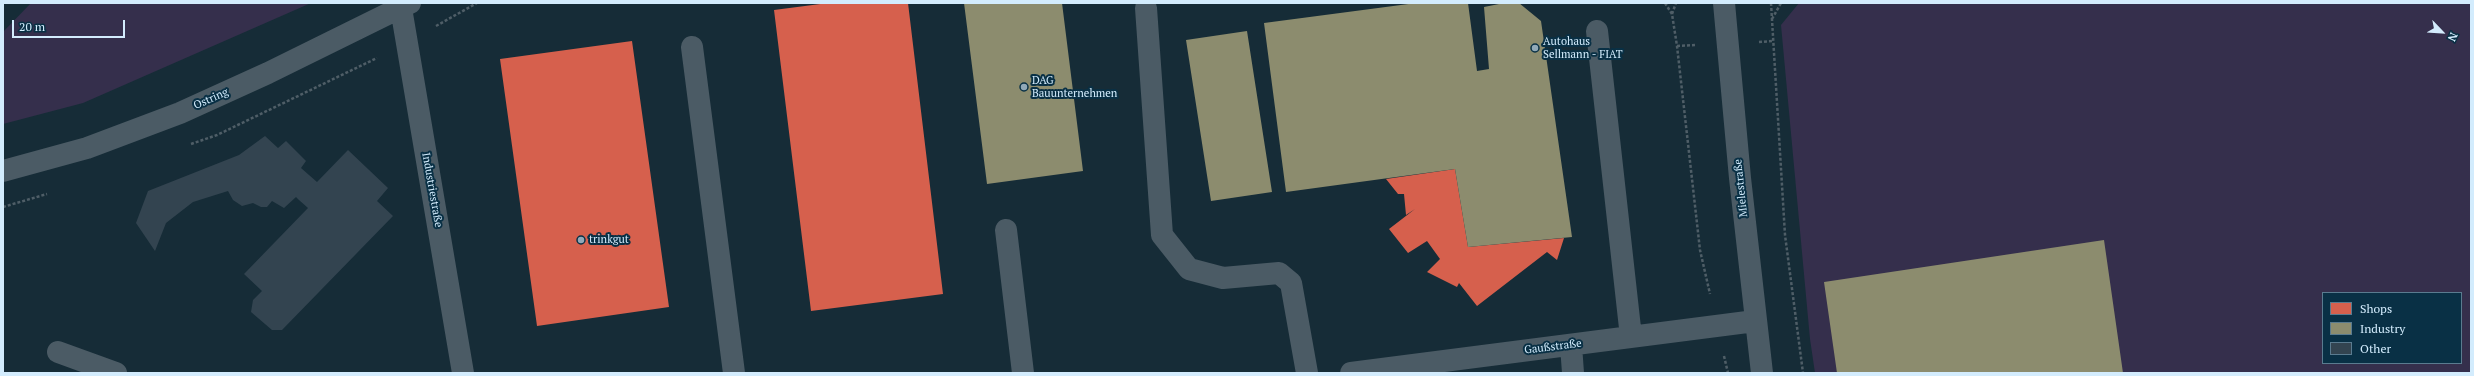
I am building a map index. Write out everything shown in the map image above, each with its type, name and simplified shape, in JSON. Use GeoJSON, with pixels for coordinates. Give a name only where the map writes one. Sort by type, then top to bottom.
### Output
{"type":"FeatureCollection","features":[{"type":"Feature","properties":{"kind":"street","name":"Mielestraße"},"geometry":{"type":"LineString","coordinates":[[1724,3],[1755,321],[1762,373]]}},
{"type":"Feature","properties":{"kind":"street","name":"Ostring"},"geometry":{"type":"LineString","coordinates":[[3,171],[87,148],[180,113],[268,73],[405,5]]}},
{"type":"Feature","properties":{"kind":"street","name":"Industriestraße"},"geometry":{"type":"LineString","coordinates":[[405,5],[463,373]]}},
{"type":"Feature","properties":{"kind":"street"},"geometry":{"type":"LineString","coordinates":[[1146,8],[1162,235],[1189,269],[1223,278],[1279,273],[1291,283],[1307,373]]}},
{"type":"Feature","properties":{"kind":"street"},"geometry":{"type":"LineString","coordinates":[[1597,31],[1631,337]]}},
{"type":"Feature","properties":{"kind":"street"},"geometry":{"type":"LineString","coordinates":[[692,48],[734,373]]}},
{"type":"Feature","properties":{"kind":"street"},"geometry":{"type":"LineString","coordinates":[[1006,230],[1023,373]]}},
{"type":"Feature","properties":{"kind":"street","name":"Gaußstraße"},"geometry":{"type":"LineString","coordinates":[[1351,373],[1755,321]]}},
{"type":"Feature","properties":{"kind":"street"},"geometry":{"type":"LineString","coordinates":[[1571,345],[1573,373]]}},
{"type":"Feature","properties":{"kind":"street"},"geometry":{"type":"LineString","coordinates":[[58,352],[116,373]]}},
{"type":"Feature","properties":{"kind":"path"},"geometry":{"type":"LineString","coordinates":[[1665,3],[1672,14],[1680,71],[1700,250],[1728,373]]}},
{"type":"Feature","properties":{"kind":"path"},"geometry":{"type":"LineString","coordinates":[[1672,14],[1676,3]]}},
{"type":"Feature","properties":{"kind":"path"},"geometry":{"type":"LineString","coordinates":[[1771,3],[1785,235],[1803,373]]}},
{"type":"Feature","properties":{"kind":"path"},"geometry":{"type":"LineString","coordinates":[[1772,20],[1781,3]]}},
{"type":"Feature","properties":{"kind":"shaded area"},"geometry":{"type":"Polygon","coordinates":[[[31,3],[311,3],[83,103],[3,124],[3,32],[31,3]]]}},
{"type":"Feature","properties":{"kind":"shaded area"},"geometry":{"type":"Polygon","coordinates":[[[1799,3],[2471,3],[2471,373],[1815,373],[1810,339],[1781,25],[1799,3]]]}},
{"type":"Feature","properties":{"kind":"building: Shops"},"geometry":{"type":"Polygon","coordinates":[[[828,3],[908,3],[943,294],[811,311],[774,10],[828,3]]]}},
{"type":"Feature","properties":{"kind":"building: Shops"},"geometry":{"type":"Polygon","coordinates":[[[632,41],[669,307],[537,326],[500,59],[632,41]]]}},
{"type":"Feature","properties":{"kind":"building: Shops"},"geometry":{"type":"Polygon","coordinates":[[[1455,169],[1468,247],[1564,238],[1557,260],[1547,252],[1477,306],[1459,283],[1457,287],[1427,272],[1440,259],[1427,241],[1408,253],[1389,229],[1415,209],[1406,215],[1404,194],[1398,194],[1386,179],[1455,169]]]}},
{"type":"Feature","properties":{"kind":"building: Industry","name":"DAG Bauunternehmen"},"geometry":{"type":"Polygon","coordinates":[[[964,3],[1062,3],[1083,171],[987,184],[964,3]]]}},
{"type":"Feature","properties":{"kind":"building: Industry"},"geometry":{"type":"Polygon","coordinates":[[[1416,3],[1468,3],[1477,71],[1489,69],[1484,7],[1504,3],[1519,3],[1541,21],[1572,237],[1468,247],[1455,169],[1286,192],[1264,23],[1416,3]]]}},
{"type":"Feature","properties":{"kind":"building: Industry"},"geometry":{"type":"Polygon","coordinates":[[[1247,31],[1272,192],[1211,201],[1186,40],[1247,31]]]}},
{"type":"Feature","properties":{"kind":"building: Industry"},"geometry":{"type":"Polygon","coordinates":[[[2104,240],[2123,373],[1837,373],[1824,282],[2104,240]]]}},
{"type":"Feature","properties":{"kind":"building: Other"},"geometry":{"type":"Polygon","coordinates":[[[265,136],[278,148],[286,141],[306,161],[301,168],[317,182],[348,150],[388,188],[377,201],[393,216],[282,330],[272,330],[251,312],[253,300],[262,291],[244,274],[308,208],[296,197],[284,208],[272,201],[267,207],[261,207],[253,203],[242,206],[233,200],[228,191],[193,202],[166,223],[155,251],[136,223],[148,191],[239,155],[265,136]]]}},
{"type":"Feature","properties":{"kind":"place","name":"Autohaus Sellmann - FIAT"},"geometry":{"type":"Point","coordinates":[1535,48]}},
{"type":"Feature","properties":{"kind":"place","name":"DAG Bauunternehmen"},"geometry":{"type":"Point","coordinates":[1024,87]}},
{"type":"Feature","properties":{"kind":"place","name":"trinkgut"},"geometry":{"type":"Point","coordinates":[581,240]}}]}
